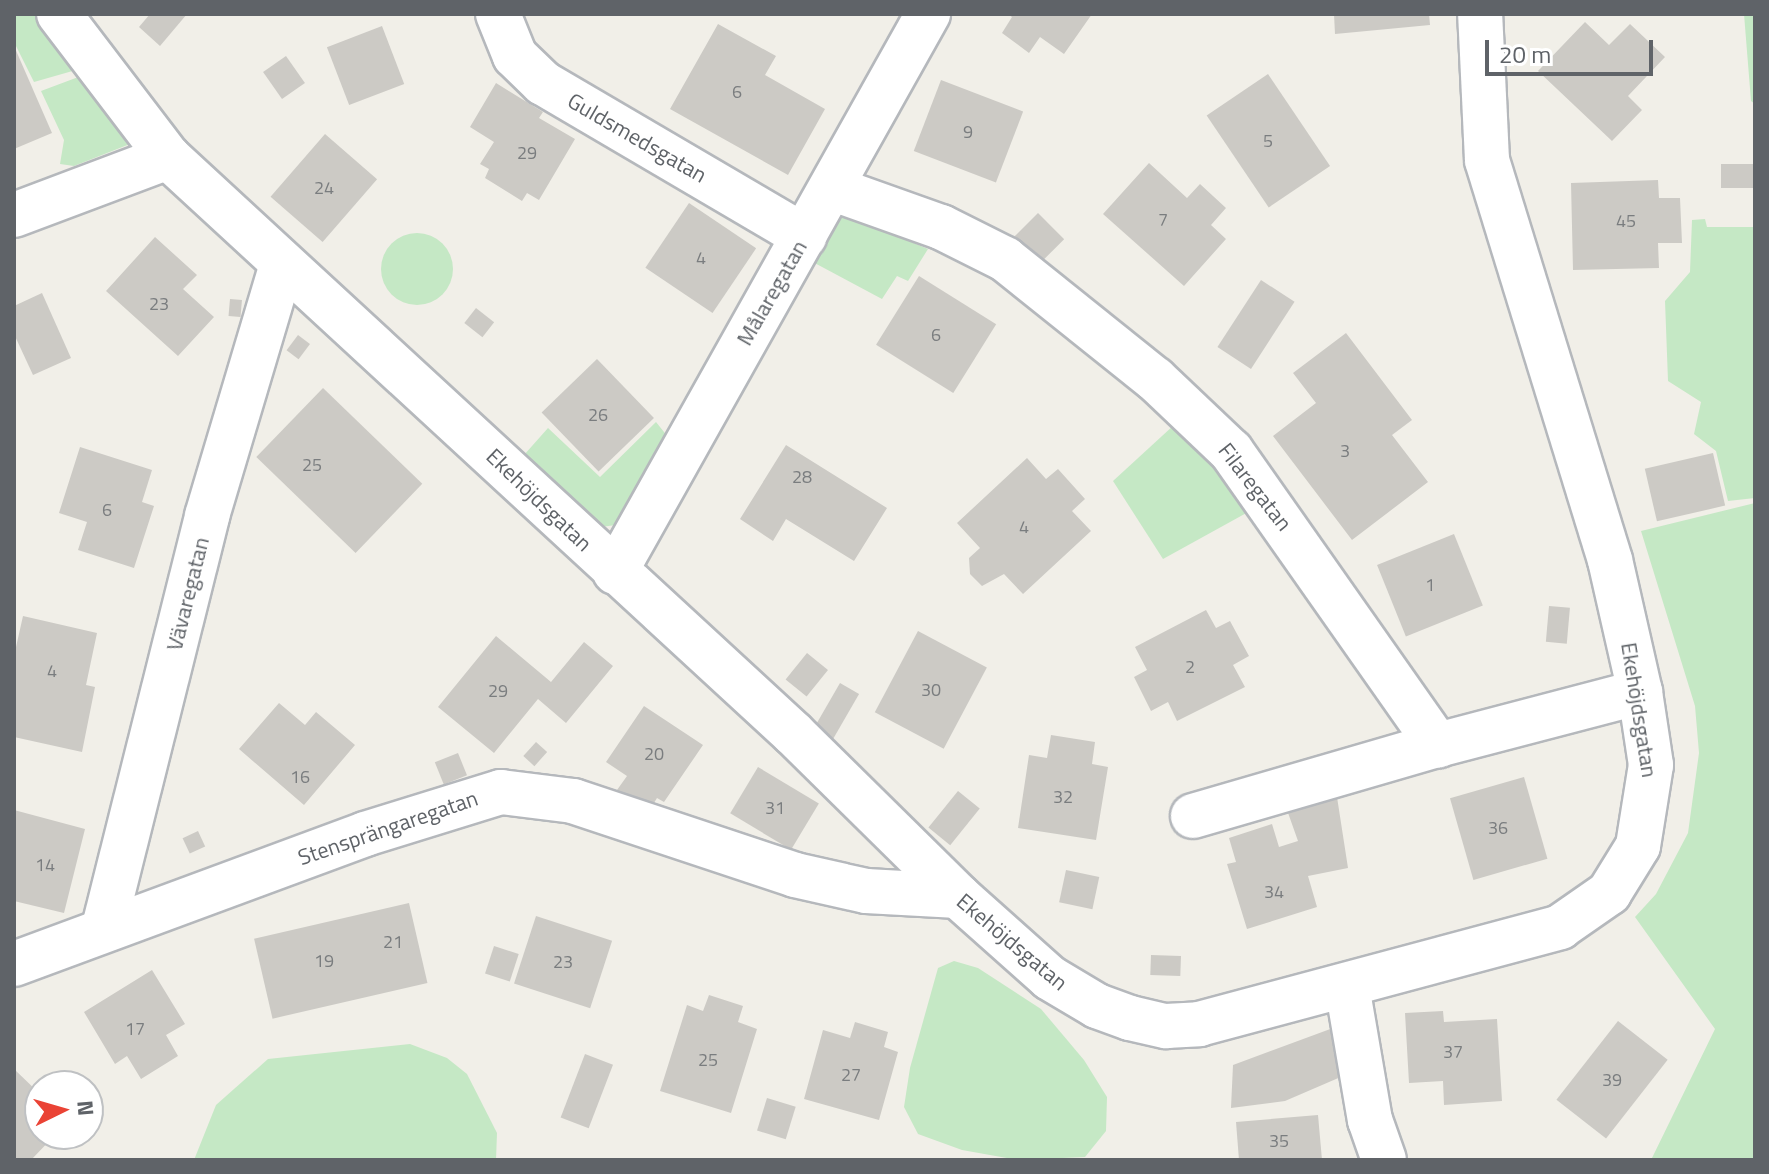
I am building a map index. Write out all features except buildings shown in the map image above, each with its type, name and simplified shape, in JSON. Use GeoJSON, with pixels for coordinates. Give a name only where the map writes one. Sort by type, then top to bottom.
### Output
{"type":"FeatureCollection","features":[{"type":"Feature","properties":{"kind":"street","name":"Ekehöjdsgatan"},"geometry":{"type":"LineString","coordinates":[[59,14],[168,157],[794,734],[958,896],[1050,978],[1097,1006],[1166,1026],[1199,1024],[1538,936],[1578,918],[1609,893],[1638,846],[1651,788],[1640,692],[1610,560],[1487,160],[1480,14]]}},
{"type":"Feature","properties":{"kind":"street","name":"Guldsmedsgatan"},"geometry":{"type":"LineString","coordinates":[[498,14],[515,56],[543,83],[804,236]]}},
{"type":"Feature","properties":{"kind":"street","name":"Målaregatan"},"geometry":{"type":"LineString","coordinates":[[615,572],[804,236],[834,189],[928,14]]}},
{"type":"Feature","properties":{"kind":"street"},"geometry":{"type":"LineString","coordinates":[[14,215],[168,157]]}},
{"type":"Feature","properties":{"kind":"street","name":"Filaregatan"},"geometry":{"type":"LineString","coordinates":[[834,189],[941,227],[1005,259],[1155,379],[1231,451],[1438,745]]}},
{"type":"Feature","properties":{"kind":"street","name":"Vävaregatan"},"geometry":{"type":"LineString","coordinates":[[104,927],[207,516],[282,264]]}},
{"type":"Feature","properties":{"kind":"street"},"geometry":{"type":"LineString","coordinates":[[1193,816],[1438,745],[1640,692]]}},
{"type":"Feature","properties":{"kind":"street","name":"Stensprängaregatan"},"geometry":{"type":"LineString","coordinates":[[14,964],[104,927],[459,801],[501,792],[573,801],[795,875],[866,891],[958,896]]}},
{"type":"Feature","properties":{"kind":"street"},"geometry":{"type":"LineString","coordinates":[[1347,986],[1370,1120],[1384,1160]]}},
{"type":"Feature","properties":{"kind":"green space"},"geometry":{"type":"Polygon","coordinates":[[[14,14],[35,14],[76,70],[34,82],[14,42],[14,14]]]}},
{"type":"Feature","properties":{"kind":"green space"},"geometry":{"type":"Polygon","coordinates":[[[1744,14],[1755,14],[1755,104],[1751,101],[1744,14]]]}},
{"type":"Feature","properties":{"kind":"green space"},"geometry":{"type":"Polygon","coordinates":[[[81,76],[130,144],[74,166],[60,164],[64,140],[41,91],[81,76]]]}},
{"type":"Feature","properties":{"kind":"green space"},"geometry":{"type":"Polygon","coordinates":[[[847,215],[928,249],[908,281],[897,276],[882,299],[809,260],[838,217],[847,215]]]}},
{"type":"Feature","properties":{"kind":"green space"},"geometry":{"type":"Polygon","coordinates":[[[1705,219],[1707,227],[1755,227],[1755,498],[1728,501],[1716,451],[1694,434],[1701,402],[1668,381],[1665,301],[1690,272],[1692,220],[1705,219]]]}},
{"type":"Feature","properties":{"kind":"green space"},"geometry":{"type":"Polygon","coordinates":[[[417,233],[443,243],[453,269],[443,295],[417,305],[391,295],[381,269],[391,243],[417,233]]]}},
{"type":"Feature","properties":{"kind":"green space"},"geometry":{"type":"Polygon","coordinates":[[[656,422],[668,437],[623,524],[601,527],[524,455],[548,428],[600,477],[656,422]]]}},
{"type":"Feature","properties":{"kind":"green space"},"geometry":{"type":"Polygon","coordinates":[[[1174,425],[1221,470],[1250,511],[1163,559],[1113,481],[1174,425]]]}},
{"type":"Feature","properties":{"kind":"green space"},"geometry":{"type":"Polygon","coordinates":[[[1755,503],[1755,1160],[1651,1160],[1715,1029],[1635,917],[1656,894],[1688,833],[1699,753],[1695,706],[1641,531],[1755,503]]]}},
{"type":"Feature","properties":{"kind":"green space"},"geometry":{"type":"Polygon","coordinates":[[[954,961],[978,968],[1041,1009],[1084,1060],[1107,1097],[1106,1131],[1085,1157],[1018,1160],[962,1150],[918,1134],[904,1107],[910,1068],[938,968],[954,961]]]}},
{"type":"Feature","properties":{"kind":"green space"},"geometry":{"type":"Polygon","coordinates":[[[410,1044],[447,1058],[467,1074],[497,1133],[496,1160],[194,1160],[216,1105],[268,1059],[410,1044]]]}}]}
